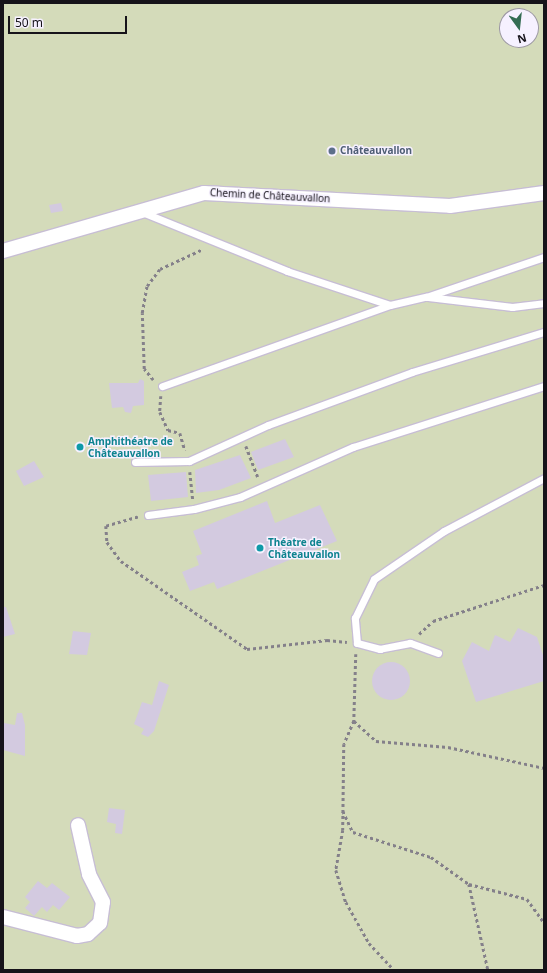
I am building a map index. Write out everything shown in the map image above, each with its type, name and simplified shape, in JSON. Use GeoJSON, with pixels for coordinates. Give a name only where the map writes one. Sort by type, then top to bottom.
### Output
{"type":"FeatureCollection","features":[{"type":"Feature","properties":{"kind":"street","name":"Chemin de Châteauvallon"},"geometry":{"type":"LineString","coordinates":[[3,251],[204,193],[450,206],[544,193]]}},
{"type":"Feature","properties":{"kind":"street"},"geometry":{"type":"LineString","coordinates":[[3,917],[77,936],[88,934],[100,923],[103,902],[89,874],[78,825]]}},
{"type":"Feature","properties":{"kind":"lane"},"geometry":{"type":"LineString","coordinates":[[140,211],[287,271],[390,305]]}},
{"type":"Feature","properties":{"kind":"lane"},"geometry":{"type":"LineString","coordinates":[[162,386],[390,305],[426,297],[544,257]]}},
{"type":"Feature","properties":{"kind":"lane"},"geometry":{"type":"LineString","coordinates":[[426,297],[512,307],[544,303]]}},
{"type":"Feature","properties":{"kind":"lane"},"geometry":{"type":"LineString","coordinates":[[135,462],[189,461],[242,437],[412,372],[544,332]]}},
{"type":"Feature","properties":{"kind":"lane"},"geometry":{"type":"LineString","coordinates":[[148,515],[194,509],[262,488],[353,447],[544,386]]}},
{"type":"Feature","properties":{"kind":"lane"},"geometry":{"type":"LineString","coordinates":[[438,653],[410,643],[380,649],[357,643],[355,618],[374,579],[444,531],[544,478]]}},
{"type":"Feature","properties":{"kind":"path"},"geometry":{"type":"LineString","coordinates":[[194,509],[189,461],[180,433],[168,430],[160,412],[162,386],[144,369],[142,313],[147,286],[160,269],[217,242]]}},
{"type":"Feature","properties":{"kind":"path"},"geometry":{"type":"LineString","coordinates":[[242,437],[262,488]]}},
{"type":"Feature","properties":{"kind":"path"},"geometry":{"type":"LineString","coordinates":[[148,515],[106,526],[107,542],[121,561],[247,649],[327,640],[357,643],[354,721],[344,744],[342,808],[336,870],[346,902],[370,943],[394,970]]}},
{"type":"Feature","properties":{"kind":"path"},"geometry":{"type":"LineString","coordinates":[[410,643],[433,621],[544,585]]}},
{"type":"Feature","properties":{"kind":"path"},"geometry":{"type":"LineString","coordinates":[[354,721],[376,741],[448,747],[544,768]]}},
{"type":"Feature","properties":{"kind":"path"},"geometry":{"type":"LineString","coordinates":[[342,808],[353,832],[431,857],[469,884],[527,899],[544,922]]}},
{"type":"Feature","properties":{"kind":"path"},"geometry":{"type":"LineString","coordinates":[[469,884],[488,970]]}},
{"type":"Feature","properties":{"kind":"green space"},"geometry":{"type":"Polygon","coordinates":[[[3,3],[544,3],[544,970],[3,970],[3,3]]]}},
{"type":"Feature","properties":{"kind":"building"},"geometry":{"type":"Polygon","coordinates":[[[61,203],[63,211],[51,213],[49,205],[61,203]]]}},
{"type":"Feature","properties":{"kind":"building"},"geometry":{"type":"Polygon","coordinates":[[[140,379],[144,381],[144,405],[133,406],[131,413],[125,412],[123,407],[112,408],[109,383],[138,383],[140,379]]]}},
{"type":"Feature","properties":{"kind":"building"},"geometry":{"type":"Polygon","coordinates":[[[285,439],[294,457],[258,470],[251,452],[285,439]]]}},
{"type":"Feature","properties":{"kind":"building"},"geometry":{"type":"Polygon","coordinates":[[[240,455],[251,478],[219,490],[196,493],[195,470],[240,455]]]}},
{"type":"Feature","properties":{"kind":"building"},"geometry":{"type":"Polygon","coordinates":[[[34,461],[44,477],[24,486],[16,471],[34,461]]]}},
{"type":"Feature","properties":{"kind":"building"},"geometry":{"type":"Polygon","coordinates":[[[186,472],[188,497],[151,501],[148,475],[186,472]]]}},
{"type":"Feature","properties":{"kind":"building","name":"Théatre de Châteauvallon"},"geometry":{"type":"Polygon","coordinates":[[[267,501],[275,523],[320,505],[337,541],[217,589],[214,582],[190,591],[182,572],[199,565],[196,556],[202,554],[193,531],[267,501]]]}},
{"type":"Feature","properties":{"kind":"building"},"geometry":{"type":"Polygon","coordinates":[[[3,607],[6,607],[15,634],[3,637],[3,607]]]}},
{"type":"Feature","properties":{"kind":"building"},"geometry":{"type":"Polygon","coordinates":[[[518,628],[537,637],[544,658],[544,681],[476,702],[462,661],[472,642],[489,651],[495,635],[510,642],[518,628]]]}},
{"type":"Feature","properties":{"kind":"building"},"geometry":{"type":"Polygon","coordinates":[[[73,631],[91,633],[87,655],[69,654],[73,631]]]}},
{"type":"Feature","properties":{"kind":"building"},"geometry":{"type":"Polygon","coordinates":[[[387,662],[395,662],[402,665],[407,670],[410,681],[407,692],[402,697],[395,700],[387,700],[380,697],[375,692],[372,685],[372,677],[375,670],[380,665],[387,662]]]}},
{"type":"Feature","properties":{"kind":"building"},"geometry":{"type":"Polygon","coordinates":[[[159,681],[169,685],[154,731],[148,737],[141,734],[144,729],[134,724],[142,702],[152,705],[159,681]]]}},
{"type":"Feature","properties":{"kind":"building"},"geometry":{"type":"Polygon","coordinates":[[[17,713],[22,713],[25,725],[25,756],[3,750],[4,723],[15,725],[17,713]]]}},
{"type":"Feature","properties":{"kind":"building"},"geometry":{"type":"Polygon","coordinates":[[[109,808],[125,810],[122,834],[115,833],[116,824],[107,822],[109,808]]]}},
{"type":"Feature","properties":{"kind":"building"},"geometry":{"type":"Polygon","coordinates":[[[38,881],[47,888],[52,883],[70,897],[59,910],[53,905],[47,912],[42,907],[34,916],[25,908],[30,902],[25,897],[38,881]]]}},
{"type":"Feature","properties":{"kind":"place","name":"Châteauvallon"},"geometry":{"type":"Point","coordinates":[332,151]}},
{"type":"Feature","properties":{"kind":"place","name":"Amphithéatre de Châteauvallon"},"geometry":{"type":"Point","coordinates":[80,447]}},
{"type":"Feature","properties":{"kind":"place","name":"Théatre de Châteauvallon"},"geometry":{"type":"Point","coordinates":[260,548]}}]}
